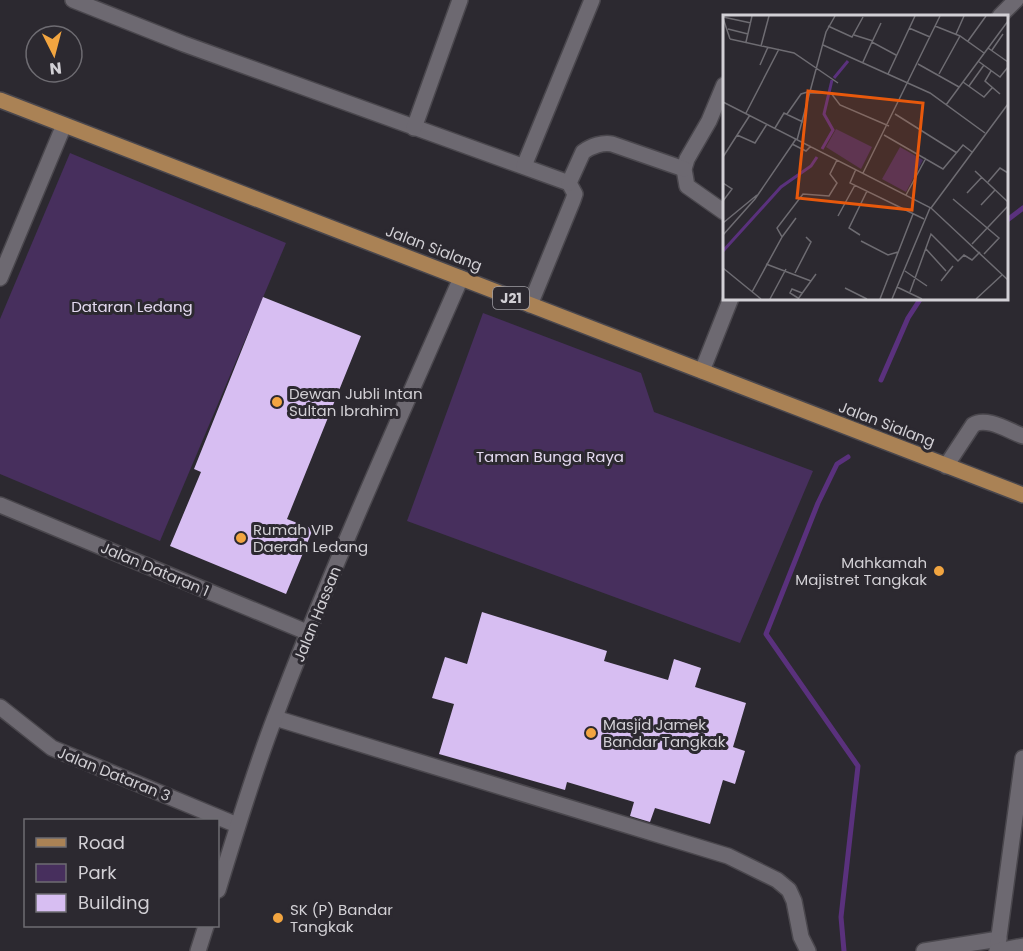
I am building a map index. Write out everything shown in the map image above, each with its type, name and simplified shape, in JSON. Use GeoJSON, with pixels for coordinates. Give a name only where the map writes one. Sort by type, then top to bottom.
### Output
{"type":"FeatureCollection","features":[{"type":"Feature","properties":{"kind":"main road","name":"Jalan Sialang"},"geometry":{"type":"LineString","coordinates":[[0,100],[1023,495]]}},
{"type":"Feature","properties":{"kind":"street"},"geometry":{"type":"LineString","coordinates":[[73,0],[184,44],[569,183],[574,194],[573,200],[530,305]]}},
{"type":"Feature","properties":{"kind":"street"},"geometry":{"type":"LineString","coordinates":[[414,128],[460,0]]}},
{"type":"Feature","properties":{"kind":"street"},"geometry":{"type":"LineString","coordinates":[[524,166],[592,0]]}},
{"type":"Feature","properties":{"kind":"street"},"geometry":{"type":"LineString","coordinates":[[1001,15],[1016,0]]}},
{"type":"Feature","properties":{"kind":"street"},"geometry":{"type":"LineString","coordinates":[[723,87],[709,122],[687,159],[684,169],[687,186],[723,211]]}},
{"type":"Feature","properties":{"kind":"street"},"geometry":{"type":"LineString","coordinates":[[0,278],[64,125]]}},
{"type":"Feature","properties":{"kind":"street"},"geometry":{"type":"LineString","coordinates":[[569,183],[583,152],[604,144],[612,144],[684,169]]}},
{"type":"Feature","properties":{"kind":"street","name":"Jalan Hassan"},"geometry":{"type":"LineString","coordinates":[[219,887],[237,825],[275,718],[358,512],[461,278]]}},
{"type":"Feature","properties":{"kind":"street"},"geometry":{"type":"LineString","coordinates":[[702,371],[730,300]]}},
{"type":"Feature","properties":{"kind":"street"},"geometry":{"type":"LineString","coordinates":[[946,466],[977,422],[987,422],[1023,436]]}},
{"type":"Feature","properties":{"kind":"street","name":"Jalan Dataran 1"},"geometry":{"type":"LineString","coordinates":[[0,505],[309,633]]}},
{"type":"Feature","properties":{"kind":"street","name":"Jalan Dataran 3"},"geometry":{"type":"LineString","coordinates":[[0,707],[52,748],[237,825]]}},
{"type":"Feature","properties":{"kind":"street"},"geometry":{"type":"LineString","coordinates":[[275,718],[728,856],[777,880],[789,890],[794,901],[801,937],[808,951]]}},
{"type":"Feature","properties":{"kind":"street"},"geometry":{"type":"LineString","coordinates":[[998,947],[1023,758]]}},
{"type":"Feature","properties":{"kind":"street"},"geometry":{"type":"LineString","coordinates":[[198,951],[206,927]]}},
{"type":"Feature","properties":{"kind":"street"},"geometry":{"type":"LineString","coordinates":[[924,951],[1023,946]]}},
{"type":"Feature","properties":{"kind":"green space","name":"Dataran Ledang"},"geometry":{"type":"Polygon","coordinates":[[[70,153],[286,243],[160,541],[0,474],[0,319],[70,153]]]}},
{"type":"Feature","properties":{"kind":"green space","name":"Taman Bunga Raya"},"geometry":{"type":"Polygon","coordinates":[[[483,313],[641,373],[654,412],[813,471],[740,643],[407,521],[483,313]]]}},
{"type":"Feature","properties":{"kind":"building","name":"Dewan Jubli Intan Sultan Ibrahim"},"geometry":{"type":"Polygon","coordinates":[[[263,297],[361,336],[287,519],[313,529],[286,594],[170,546],[201,472],[194,469],[263,297]]]}},
{"type":"Feature","properties":{"kind":"building","name":"Masjid Jamek Bandar Tangkak"},"geometry":{"type":"Polygon","coordinates":[[[482,612],[607,651],[604,661],[668,680],[674,659],[701,668],[695,687],[746,703],[733,747],[745,751],[735,784],[723,780],[710,824],[655,808],[650,822],[630,816],[634,802],[567,782],[565,790],[439,754],[454,704],[432,698],[445,657],[467,664],[482,612]]]}},
{"type":"Feature","properties":{"kind":"waterway"},"geometry":{"type":"LineString","coordinates":[[1008,219],[1023,208]]}},
{"type":"Feature","properties":{"kind":"waterway"},"geometry":{"type":"LineString","coordinates":[[881,380],[908,318],[920,300]]}},
{"type":"Feature","properties":{"kind":"waterway"},"geometry":{"type":"LineString","coordinates":[[844,951],[841,917],[858,766],[766,634],[818,503],[837,464],[848,457]]}},
{"type":"Feature","properties":{"kind":"place","name":"Dewan Jubli Intan Sultan Ibrahim"},"geometry":{"type":"Point","coordinates":[277,402]}},
{"type":"Feature","properties":{"kind":"place","name":"Rumah VIP Daerah Ledang"},"geometry":{"type":"Point","coordinates":[241,538]}},
{"type":"Feature","properties":{"kind":"place","name":"Mahkamah Majistret Tangkak"},"geometry":{"type":"Point","coordinates":[939,571]}},
{"type":"Feature","properties":{"kind":"place","name":"Masjid Jamek Bandar Tangkak"},"geometry":{"type":"Point","coordinates":[591,733]}},
{"type":"Feature","properties":{"kind":"place","name":"SK (P) Bandar Tangkak"},"geometry":{"type":"Point","coordinates":[278,918]}}]}
